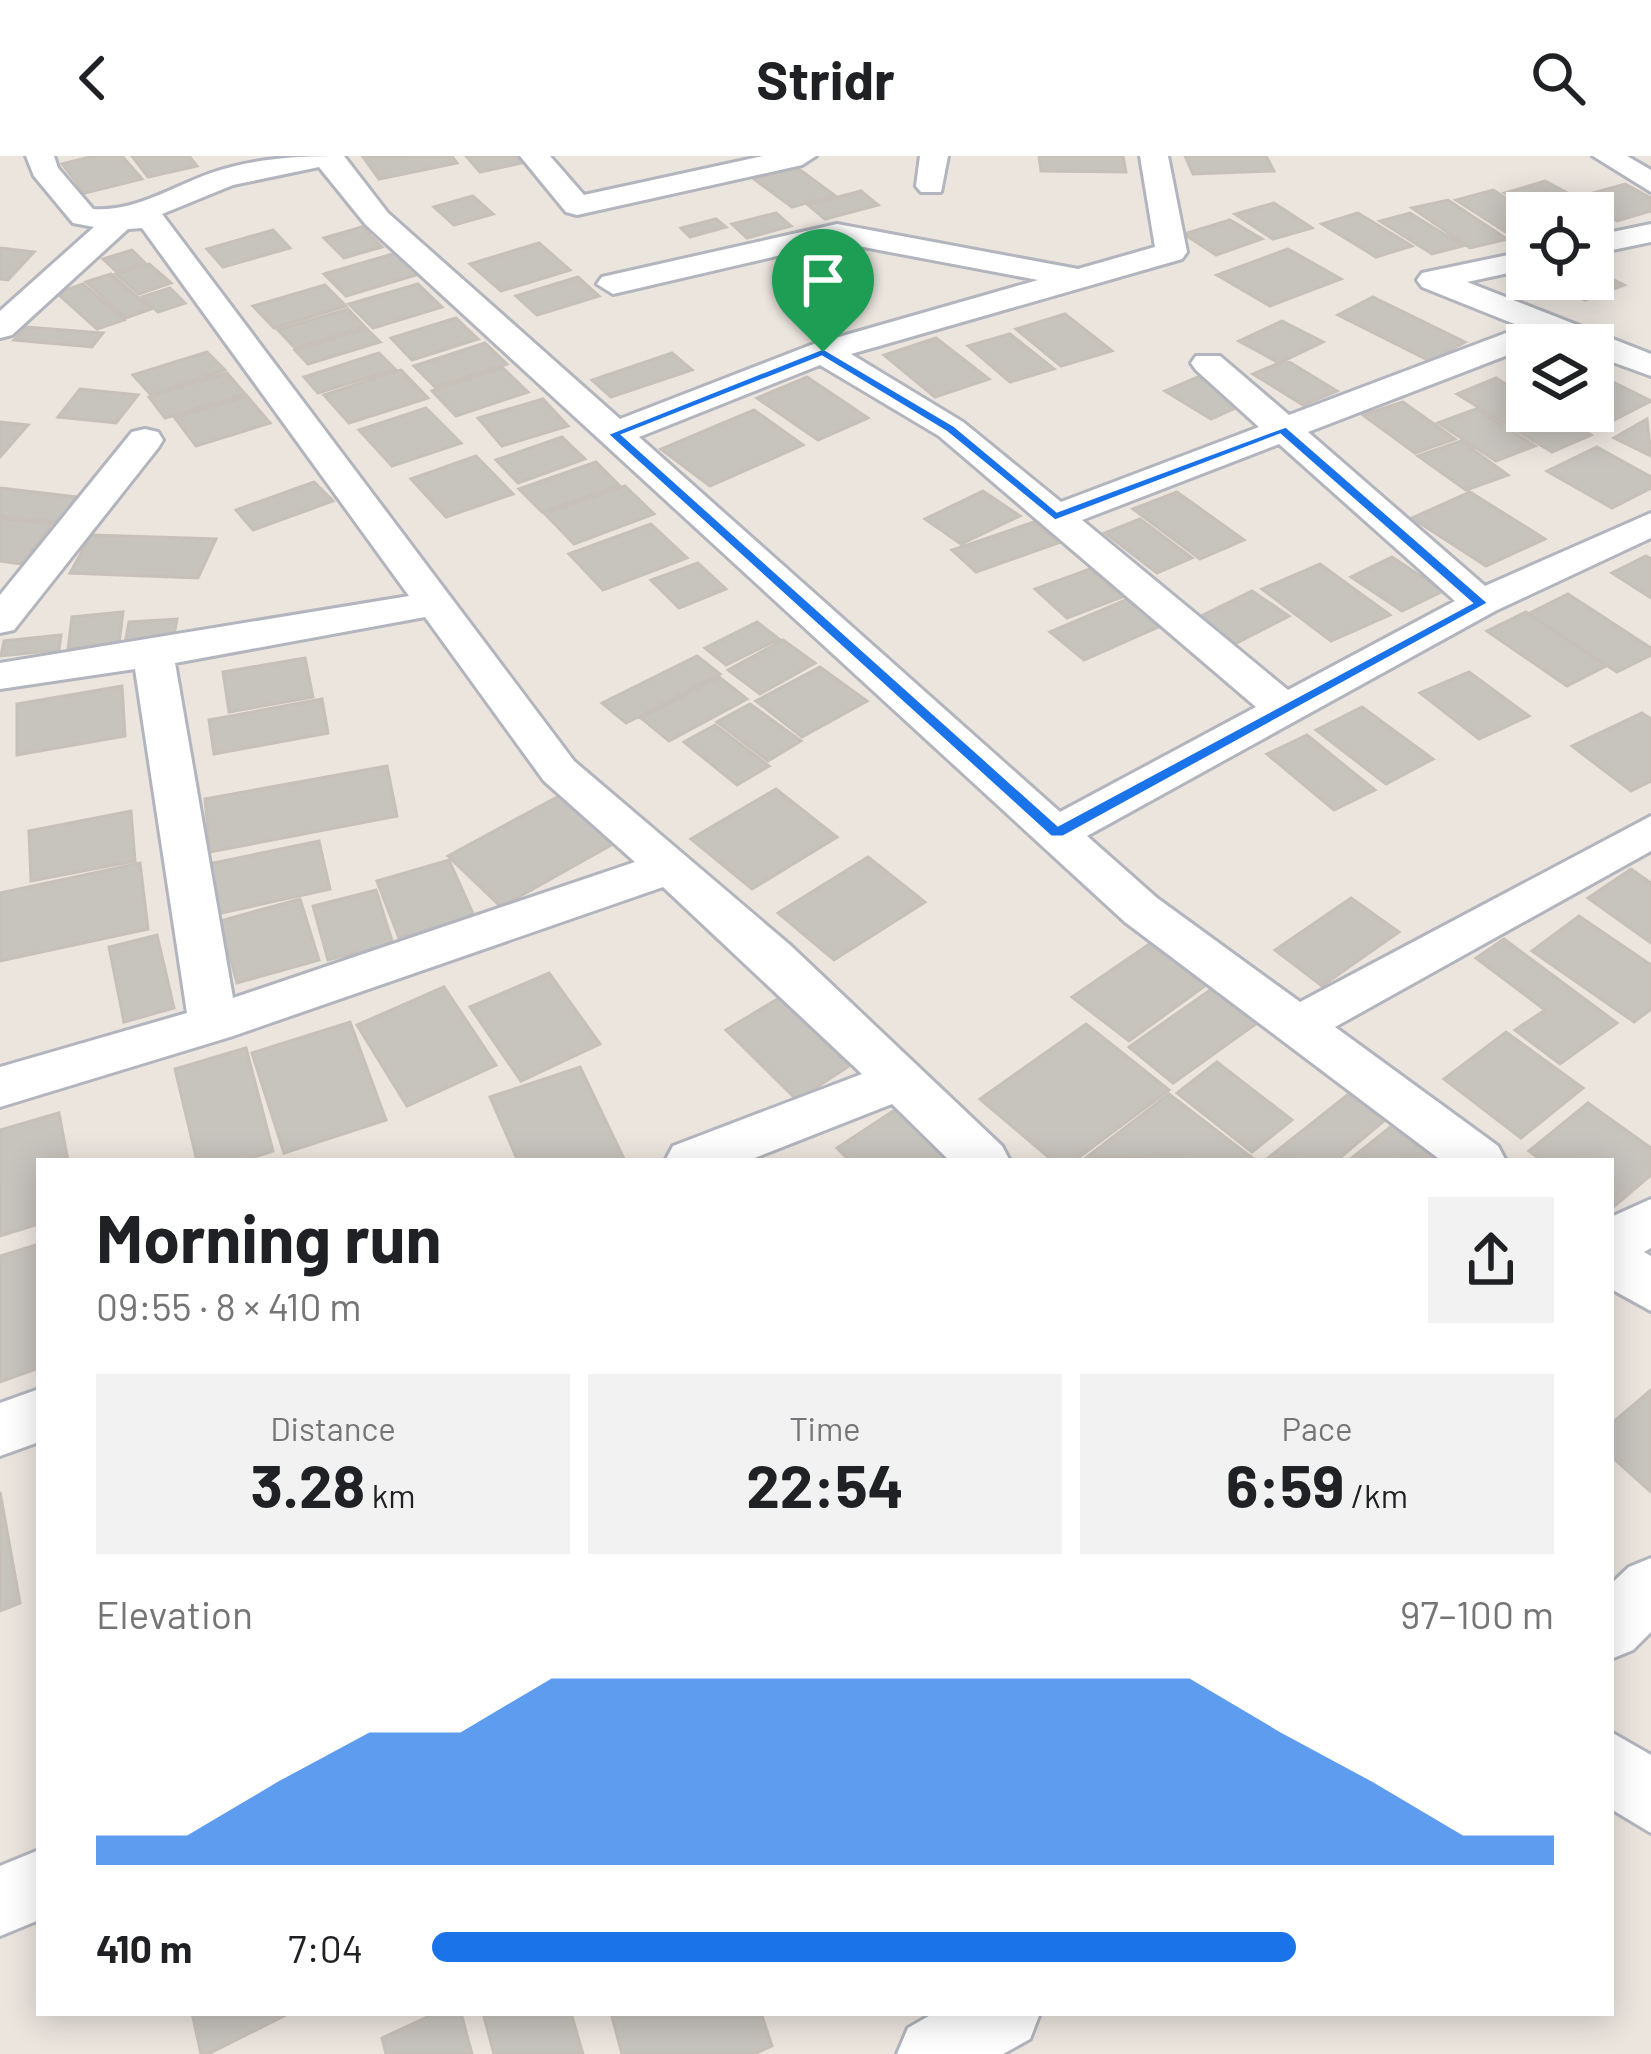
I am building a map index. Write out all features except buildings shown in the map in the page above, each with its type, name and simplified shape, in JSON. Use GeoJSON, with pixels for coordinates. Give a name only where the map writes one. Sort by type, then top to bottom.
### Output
{"type":"FeatureCollection","features":[{"type":"Feature","properties":{"kind":"street"},"geometry":{"type":"LineString","coordinates":[[40,156],[44,170],[84,217],[150,218],[559,771],[773,957],[981,1158]]}},
{"type":"Feature","properties":{"kind":"street"},"geometry":{"type":"LineString","coordinates":[[0,328],[120,220],[225,178],[327,156],[377,219],[1141,910],[1476,1158]]}},
{"type":"Feature","properties":{"kind":"street"},"geometry":{"type":"LineString","coordinates":[[534,156],[577,206],[802,156]]}},
{"type":"Feature","properties":{"kind":"street"},"geometry":{"type":"LineString","coordinates":[[614,434],[823,352],[1171,252],[1154,156]]}},
{"type":"Feature","properties":{"kind":"street"},"geometry":{"type":"LineString","coordinates":[[1607,156],[1651,183]]}},
{"type":"Feature","properties":{"kind":"street"},"geometry":{"type":"LineString","coordinates":[[613,284],[837,233],[1084,279]]}},
{"type":"Feature","properties":{"kind":"street"},"geometry":{"type":"LineString","coordinates":[[1614,241],[1651,233]]}},
{"type":"Feature","properties":{"kind":"street"},"geometry":{"type":"LineString","coordinates":[[1506,264],[1433,280],[1539,324]]}},
{"type":"Feature","properties":{"kind":"street"},"geometry":{"type":"LineString","coordinates":[[1055,517],[1506,344]]}},
{"type":"Feature","properties":{"kind":"street"},"geometry":{"type":"LineString","coordinates":[[823,352],[951,429],[1288,712]]}},
{"type":"Feature","properties":{"kind":"street"},"geometry":{"type":"LineString","coordinates":[[1614,352],[1651,366]]}},
{"type":"Feature","properties":{"kind":"street"},"geometry":{"type":"LineString","coordinates":[[1208,363],[1481,603]]}},
{"type":"Feature","properties":{"kind":"street"},"geometry":{"type":"LineString","coordinates":[[0,621],[145,440]]}},
{"type":"Feature","properties":{"kind":"street"},"geometry":{"type":"LineString","coordinates":[[1057,833],[1288,712],[1481,603],[1651,524]]}},
{"type":"Feature","properties":{"kind":"street"},"geometry":{"type":"LineString","coordinates":[[0,676],[433,604]]}},
{"type":"Feature","properties":{"kind":"street"},"geometry":{"type":"LineString","coordinates":[[153,654],[213,1024]]}},
{"type":"Feature","properties":{"kind":"street"},"geometry":{"type":"LineString","coordinates":[[1297,1026],[1651,831]]}},
{"type":"Feature","properties":{"kind":"street"},"geometry":{"type":"LineString","coordinates":[[0,1088],[213,1024],[671,867]]}},
{"type":"Feature","properties":{"kind":"street"},"geometry":{"type":"LineString","coordinates":[[699,1158],[897,1081]]}},
{"type":"Feature","properties":{"kind":"street"},"geometry":{"type":"LineString","coordinates":[[1614,1242],[1651,1221]]}},
{"type":"Feature","properties":{"kind":"street"},"geometry":{"type":"LineString","coordinates":[[1614,1260],[1651,1287]]}},
{"type":"Feature","properties":{"kind":"street"},"geometry":{"type":"LineString","coordinates":[[0,1430],[36,1416]]}},
{"type":"Feature","properties":{"kind":"street"},"geometry":{"type":"LineString","coordinates":[[1614,1625],[1651,1588]]}},
{"type":"Feature","properties":{"kind":"street"},"geometry":{"type":"LineString","coordinates":[[1614,1767],[1651,1798]]}},
{"type":"Feature","properties":{"kind":"street"},"geometry":{"type":"LineString","coordinates":[[0,1901],[36,1887]]}},
{"type":"Feature","properties":{"kind":"street"},"geometry":{"type":"LineString","coordinates":[[934,2054],[999,2016]]}},
{"type":"Feature","properties":{"kind":"route"},"geometry":{"type":"LineString","coordinates":[[823,352],[951,429],[1055,517],[1282,429],[1481,603],[1288,712],[1057,833],[614,434],[823,352]]}}]}
